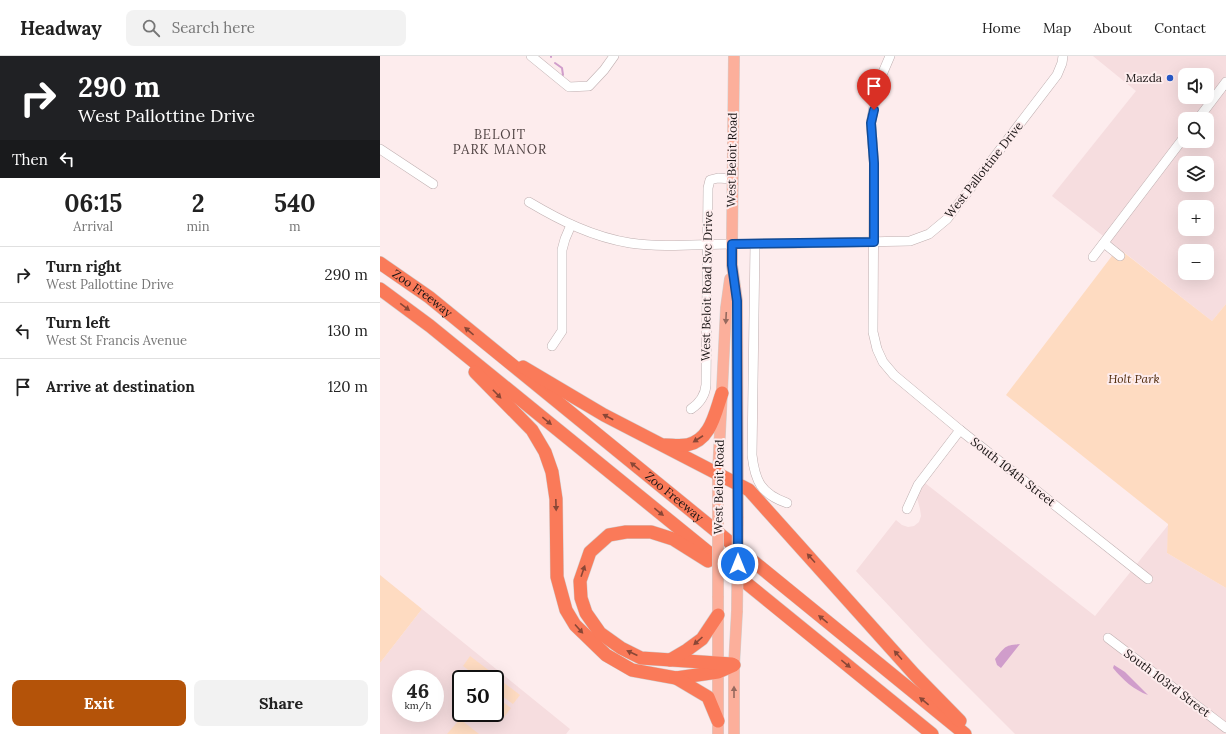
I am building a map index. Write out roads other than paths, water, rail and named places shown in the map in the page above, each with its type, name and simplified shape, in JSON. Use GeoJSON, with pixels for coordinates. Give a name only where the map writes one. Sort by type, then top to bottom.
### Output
{"type":"FeatureCollection","features":[{"type":"Feature","properties":{"kind":"highway","name":"Zoo Freeway"},"geometry":{"type":"LineString","coordinates":[[380,263],[429,297],[965,734]]}},
{"type":"Feature","properties":{"kind":"highway","name":"Zoo Freeway"},"geometry":{"type":"LineString","coordinates":[[380,289],[430,326],[932,734]]}},
{"type":"Feature","properties":{"kind":"highway"},"geometry":{"type":"LineString","coordinates":[[430,326],[532,430],[545,452],[552,472],[556,499],[558,577],[566,610],[575,625],[606,655],[632,670],[676,678],[708,697],[718,728]]}},
{"type":"Feature","properties":{"kind":"highway"},"geometry":{"type":"LineString","coordinates":[[484,343],[604,415],[749,490],[914,674],[973,734]]}},
{"type":"Feature","properties":{"kind":"highway"},"geometry":{"type":"LineString","coordinates":[[661,445],[688,445],[703,436],[709,429],[722,393]]}},
{"type":"Feature","properties":{"kind":"highway"},"geometry":{"type":"LineString","coordinates":[[718,668],[670,660],[641,658],[621,648],[600,632],[586,613],[581,598],[580,581],[590,552],[609,535],[626,532],[651,532],[673,539],[750,587]]}},
{"type":"Feature","properties":{"kind":"highway"},"geometry":{"type":"LineString","coordinates":[[670,660],[687,650],[702,638],[718,615]]}},
{"type":"Feature","properties":{"kind":"highway"},"geometry":{"type":"LineString","coordinates":[[676,678],[734,665]]}},
{"type":"Feature","properties":{"kind":"main road","name":"West Beloit Road"},"geometry":{"type":"LineString","coordinates":[[734,56],[732,265],[737,301],[738,518],[737,610],[734,665],[734,734]]}},
{"type":"Feature","properties":{"kind":"main road","name":"West Beloit Road"},"geometry":{"type":"LineString","coordinates":[[718,728],[718,473],[726,308],[732,265]]}},
{"type":"Feature","properties":{"kind":"street"},"geometry":{"type":"LineString","coordinates":[[531,56],[569,87],[589,86],[604,70],[614,56]]}},
{"type":"Feature","properties":{"kind":"street"},"geometry":{"type":"LineString","coordinates":[[874,242],[874,163],[871,123],[878,84],[890,56]]}},
{"type":"Feature","properties":{"kind":"street","name":"West Pallottine Drive"},"geometry":{"type":"LineString","coordinates":[[732,244],[910,242],[929,234],[947,219],[1057,75],[1063,56]]}},
{"type":"Feature","properties":{"kind":"street"},"geometry":{"type":"LineString","coordinates":[[1203,112],[1226,82]]}},
{"type":"Feature","properties":{"kind":"street"},"geometry":{"type":"LineString","coordinates":[[1093,257],[1178,145]]}},
{"type":"Feature","properties":{"kind":"street"},"geometry":{"type":"LineString","coordinates":[[380,149],[433,184]]}},
{"type":"Feature","properties":{"kind":"street","name":"West Beloit Road Svc Drive"},"geometry":{"type":"LineString","coordinates":[[691,409],[702,400],[706,385],[708,188],[710,180],[718,178],[732,178]]}},
{"type":"Feature","properties":{"kind":"street"},"geometry":{"type":"LineString","coordinates":[[529,202],[553,217],[571,225],[598,235],[630,242],[652,245],[732,244]]}},
{"type":"Feature","properties":{"kind":"street"},"geometry":{"type":"LineString","coordinates":[[552,346],[562,331],[562,250],[565,238],[571,225]]}},
{"type":"Feature","properties":{"kind":"street","name":"South 104th Street"},"geometry":{"type":"LineString","coordinates":[[874,242],[873,332],[877,349],[883,362],[894,375],[960,430],[1148,579]]}},
{"type":"Feature","properties":{"kind":"street"},"geometry":{"type":"LineString","coordinates":[[1104,243],[1120,256]]}},
{"type":"Feature","properties":{"kind":"street"},"geometry":{"type":"LineString","coordinates":[[755,244],[752,455],[754,467],[760,483],[767,493],[776,499],[787,503]]}},
{"type":"Feature","properties":{"kind":"street"},"geometry":{"type":"LineString","coordinates":[[907,508],[918,485],[960,430]]}},
{"type":"Feature","properties":{"kind":"street","name":"South 103rd Street"},"geometry":{"type":"LineString","coordinates":[[1108,638],[1226,728]]}},
{"type":"Feature","properties":{"kind":"waterway"},"geometry":{"type":"LineString","coordinates":[[555,63],[562,68],[563,75]]}},
{"type":"Feature","properties":{"kind":"place","name":"Mazda"},"geometry":{"type":"Point","coordinates":[1170,78]}},
{"type":"Feature","properties":{"kind":"district","name":"BELOIT PARK MANOR"},"geometry":{"type":"Point","coordinates":[500,142]}},
{"type":"Feature","properties":{"kind":"park label","name":"Holt Park"},"geometry":{"type":"Point","coordinates":[1134,379]}}]}
